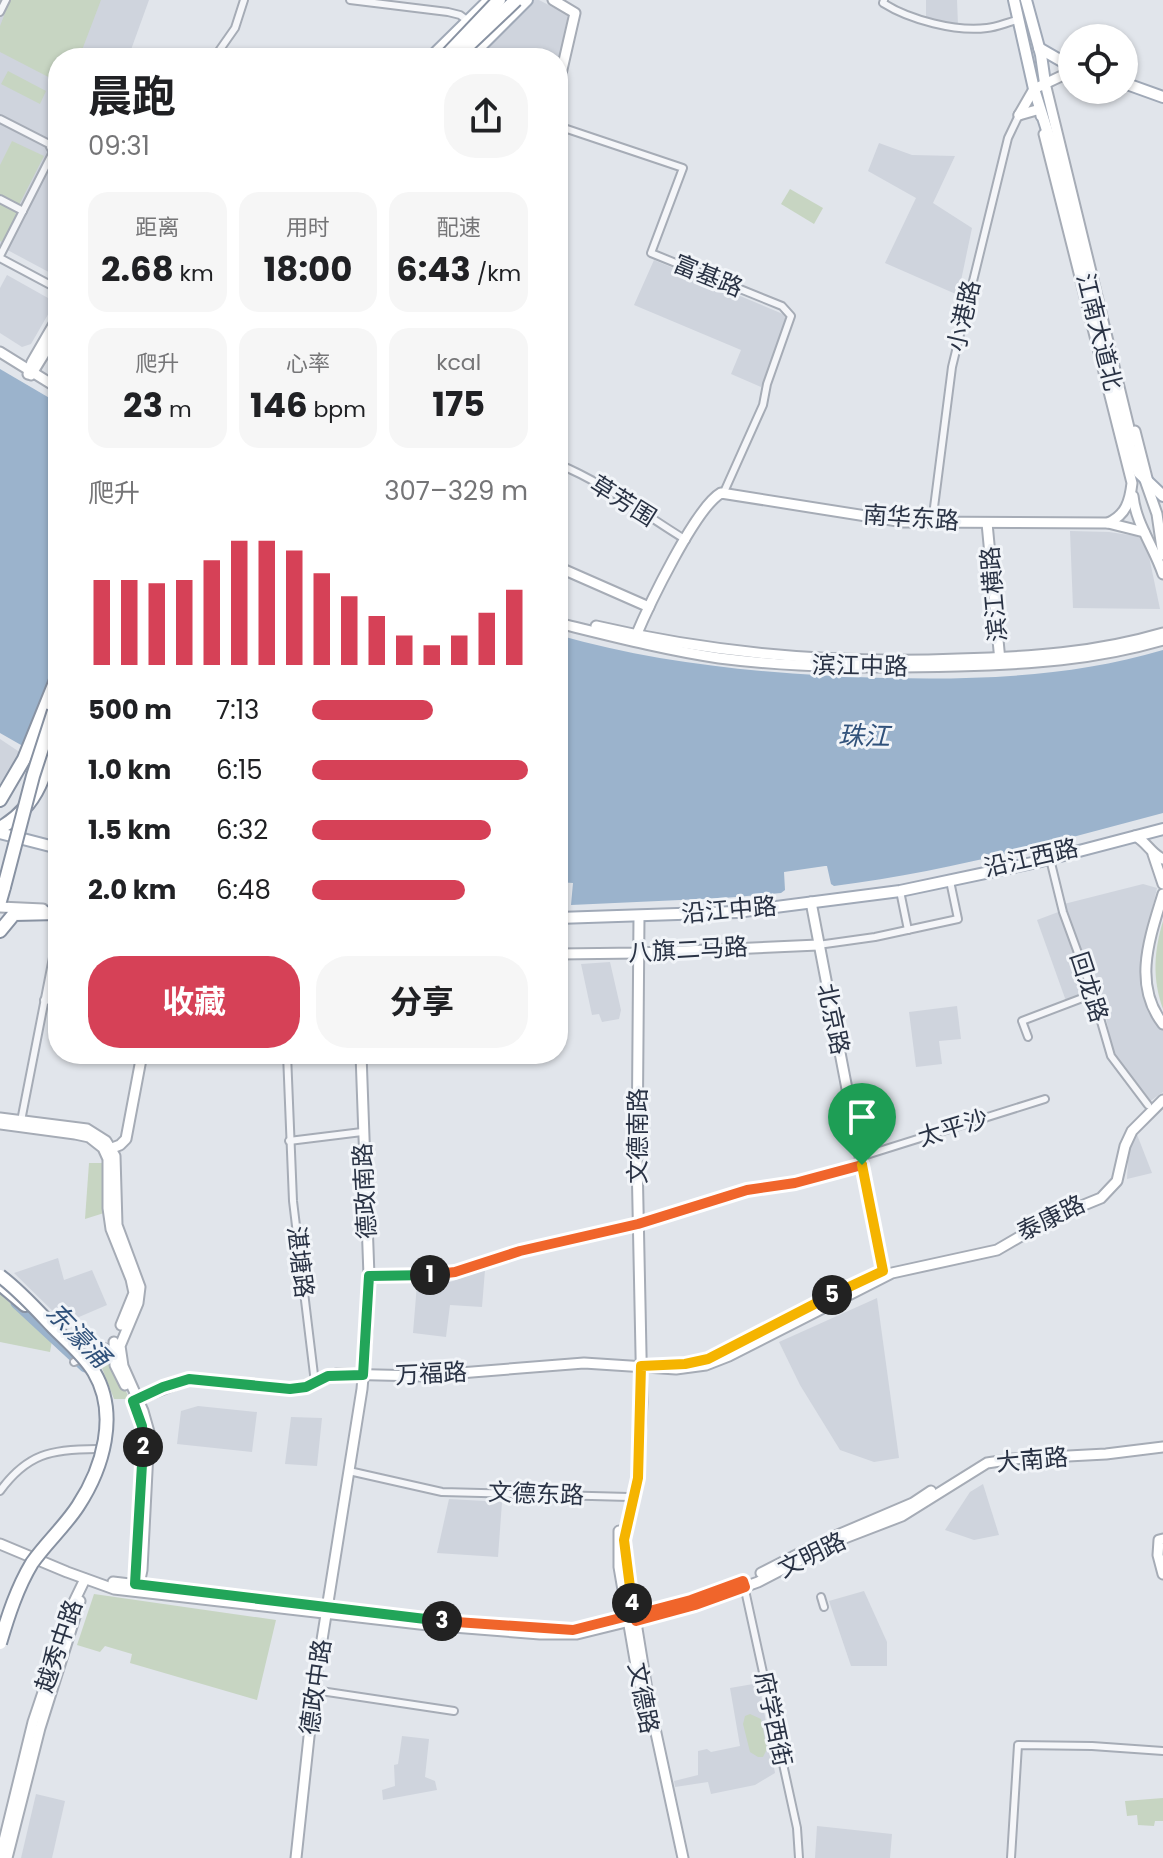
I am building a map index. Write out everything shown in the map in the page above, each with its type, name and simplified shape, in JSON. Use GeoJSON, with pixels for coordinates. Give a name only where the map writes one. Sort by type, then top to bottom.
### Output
{"type":"FeatureCollection","features":[{"type":"Feature","properties":{"kind":"highway"},"geometry":{"type":"LineString","coordinates":[[453,48],[499,0]]}},
{"type":"Feature","properties":{"kind":"highway"},"geometry":{"type":"LineString","coordinates":[[466,48],[516,0]]}},
{"type":"Feature","properties":{"kind":"highway"},"geometry":{"type":"LineString","coordinates":[[0,800],[48,720]]}},
{"type":"Feature","properties":{"kind":"highway"},"geometry":{"type":"LineString","coordinates":[[0,871],[48,727]]}},
{"type":"Feature","properties":{"kind":"highway"},"geometry":{"type":"LineString","coordinates":[[0,901],[48,728]]}},
{"type":"Feature","properties":{"kind":"highway"},"geometry":{"type":"LineString","coordinates":[[3,834],[36,796],[48,750]]}},
{"type":"Feature","properties":{"kind":"highway"},"geometry":{"type":"LineString","coordinates":[[0,931],[14,914],[48,913]]}},
{"type":"Feature","properties":{"kind":"highway"},"geometry":{"type":"LineString","coordinates":[[0,1276],[87,1363],[96,1376],[105,1403],[106,1434],[86,1492],[27,1571],[15,1595],[0,1642]]}},
{"type":"Feature","properties":{"kind":"highway"},"geometry":{"type":"LineString","coordinates":[[0,1276],[18,1290],[92,1368],[103,1392],[108,1417],[105,1440],[90,1485],[74,1512],[27,1573],[0,1642]]}},
{"type":"Feature","properties":{"kind":"highway"},"geometry":{"type":"LineString","coordinates":[[0,1284],[56,1331]]}},
{"type":"Feature","properties":{"kind":"main road"},"geometry":{"type":"LineString","coordinates":[[441,48],[469,22],[480,5],[489,0]]}},
{"type":"Feature","properties":{"kind":"main road"},"geometry":{"type":"LineString","coordinates":[[488,40],[508,0]]}},
{"type":"Feature","properties":{"kind":"main road"},"geometry":{"type":"LineString","coordinates":[[480,48],[527,0]]}},
{"type":"Feature","properties":{"kind":"main road"},"geometry":{"type":"LineString","coordinates":[[553,0],[575,13],[567,48]]}},
{"type":"Feature","properties":{"kind":"main road"},"geometry":{"type":"LineString","coordinates":[[1014,0],[1040,86]]}},
{"type":"Feature","properties":{"kind":"main road"},"geometry":{"type":"LineString","coordinates":[[1026,0],[1039,47],[1040,86]]}},
{"type":"Feature","properties":{"kind":"main road"},"geometry":{"type":"LineString","coordinates":[[469,22],[482,29],[488,40]]}},
{"type":"Feature","properties":{"kind":"main road"},"geometry":{"type":"LineString","coordinates":[[458,32],[470,38],[478,48]]}},
{"type":"Feature","properties":{"kind":"main road"},"geometry":{"type":"LineString","coordinates":[[1039,47],[1058,60]]}},
{"type":"Feature","properties":{"kind":"main road"},"geometry":{"type":"LineString","coordinates":[[1019,115],[1040,86],[1058,76]]}},
{"type":"Feature","properties":{"kind":"main road","name":"江南大道北"},"geometry":{"type":"LineString","coordinates":[[1040,86],[1040,109],[1057,162],[1132,460],[1136,512],[1163,573]]}},
{"type":"Feature","properties":{"kind":"main road","name":"江南大道北"},"geometry":{"type":"LineString","coordinates":[[1040,86],[1126,419],[1159,524],[1163,550]]}},
{"type":"Feature","properties":{"kind":"main road"},"geometry":{"type":"LineString","coordinates":[[1138,88],[1163,97]]}},
{"type":"Feature","properties":{"kind":"main road"},"geometry":{"type":"LineString","coordinates":[[1019,115],[1040,109],[1132,483],[1127,507],[1108,523]]}},
{"type":"Feature","properties":{"kind":"main road"},"geometry":{"type":"LineString","coordinates":[[31,373],[48,338]]}},
{"type":"Feature","properties":{"kind":"main road"},"geometry":{"type":"LineString","coordinates":[[31,373],[48,347]]}},
{"type":"Feature","properties":{"kind":"main road"},"geometry":{"type":"LineString","coordinates":[[0,352],[48,387]]}},
{"type":"Feature","properties":{"kind":"main road"},"geometry":{"type":"LineString","coordinates":[[0,359],[48,382]]}},
{"type":"Feature","properties":{"kind":"main road"},"geometry":{"type":"LineString","coordinates":[[1121,422],[1138,469],[1147,484],[1163,496]]}},
{"type":"Feature","properties":{"kind":"main road"},"geometry":{"type":"LineString","coordinates":[[635,638],[686,540],[708,504],[720,494]]}},
{"type":"Feature","properties":{"kind":"main road","name":"南华东路"},"geometry":{"type":"LineString","coordinates":[[720,494],[878,519],[932,523],[1108,523],[1144,532]]}},
{"type":"Feature","properties":{"kind":"main road","name":"滨江横路"},"geometry":{"type":"LineString","coordinates":[[987,523],[1000,661]]}},
{"type":"Feature","properties":{"kind":"main road"},"geometry":{"type":"LineString","coordinates":[[568,571],[649,607]]}},
{"type":"Feature","properties":{"kind":"main road","name":"滨江中路"},"geometry":{"type":"LineString","coordinates":[[568,622],[635,638],[805,659],[1078,659],[1163,640]]}},
{"type":"Feature","properties":{"kind":"main road","name":"滨江中路"},"geometry":{"type":"LineString","coordinates":[[1000,661],[1079,652],[1163,633]]}},
{"type":"Feature","properties":{"kind":"main road","name":"沿江西路"},"geometry":{"type":"LineString","coordinates":[[899,889],[1050,859],[1163,826]]}},
{"type":"Feature","properties":{"kind":"main road","name":"沿江西路"},"geometry":{"type":"LineString","coordinates":[[899,889],[1163,826]]}},
{"type":"Feature","properties":{"kind":"main road"},"geometry":{"type":"LineString","coordinates":[[3,834],[48,845]]}},
{"type":"Feature","properties":{"kind":"main road"},"geometry":{"type":"LineString","coordinates":[[1135,836],[1163,859]]}},
{"type":"Feature","properties":{"kind":"main road"},"geometry":{"type":"LineString","coordinates":[[1152,851],[1163,884]]}},
{"type":"Feature","properties":{"kind":"main road","name":"沿江中路"},"geometry":{"type":"LineString","coordinates":[[568,918],[737,912],[899,889]]}},
{"type":"Feature","properties":{"kind":"main road"},"geometry":{"type":"LineString","coordinates":[[1163,894],[1147,952],[1145,972],[1149,994],[1163,1024]]}},
{"type":"Feature","properties":{"kind":"main road","name":"北京路"},"geometry":{"type":"LineString","coordinates":[[811,902],[883,1274]]}},
{"type":"Feature","properties":{"kind":"main road"},"geometry":{"type":"LineString","coordinates":[[0,907],[25,906],[48,911]]}},
{"type":"Feature","properties":{"kind":"main road"},"geometry":{"type":"LineString","coordinates":[[0,915],[25,906]]}},
{"type":"Feature","properties":{"kind":"main road","name":"文德南路"},"geometry":{"type":"LineString","coordinates":[[634,917],[639,953],[641,1366]]}},
{"type":"Feature","properties":{"kind":"main road","name":"八旗二马路"},"geometry":{"type":"LineString","coordinates":[[568,954],[818,945]]}},
{"type":"Feature","properties":{"kind":"main road"},"geometry":{"type":"LineString","coordinates":[[108,1150],[126,1139],[140,1064]]}},
{"type":"Feature","properties":{"kind":"main road","name":"德政南路"},"geometry":{"type":"LineString","coordinates":[[361,1064],[369,1276],[363,1375]]}},
{"type":"Feature","properties":{"kind":"main road","name":"泰康路"},"geometry":{"type":"LineString","coordinates":[[883,1274],[895,1265],[992,1247],[1042,1218],[1098,1195],[1112,1180],[1126,1129],[1148,1105],[1163,1097]]}},
{"type":"Feature","properties":{"kind":"main road","name":"泰康路"},"geometry":{"type":"LineString","coordinates":[[883,1274],[997,1250],[1052,1218],[1105,1196],[1119,1178],[1125,1146],[1132,1131],[1163,1097]]}},
{"type":"Feature","properties":{"kind":"main road"},"geometry":{"type":"LineString","coordinates":[[0,1118],[83,1136],[115,1156],[117,1225],[140,1287],[138,1303],[120,1346],[123,1366],[149,1432],[137,1587]]}},
{"type":"Feature","properties":{"kind":"main road"},"geometry":{"type":"LineString","coordinates":[[0,1124],[21,1124]]}},
{"type":"Feature","properties":{"kind":"main road"},"geometry":{"type":"LineString","coordinates":[[108,1150],[111,1229],[134,1293],[116,1335],[114,1350],[118,1373],[135,1400]]}},
{"type":"Feature","properties":{"kind":"main road","name":"万福路"},"geometry":{"type":"LineString","coordinates":[[135,1400],[189,1379],[290,1389],[336,1374],[422,1376],[584,1363],[641,1366],[685,1364],[708,1359],[883,1274]]}},
{"type":"Feature","properties":{"kind":"main road","name":"文德路"},"geometry":{"type":"LineString","coordinates":[[641,1366],[637,1383],[634,1460],[618,1551],[683,1858]]}},
{"type":"Feature","properties":{"kind":"main road","name":"文德路"},"geometry":{"type":"LineString","coordinates":[[641,1366],[638,1478],[624,1540],[625,1560],[643,1702],[676,1858]]}},
{"type":"Feature","properties":{"kind":"main road","name":"德政中路"},"geometry":{"type":"LineString","coordinates":[[296,1858],[314,1690],[363,1375]]}},
{"type":"Feature","properties":{"kind":"main road","name":"大南路"},"geometry":{"type":"LineString","coordinates":[[913,1506],[968,1466],[986,1457],[1163,1445]]}},
{"type":"Feature","properties":{"kind":"main road","name":"文明路"},"geometry":{"type":"LineString","coordinates":[[0,1544],[108,1587],[137,1587],[328,1611],[558,1630],[632,1618],[744,1584],[842,1533],[913,1506]]}},
{"type":"Feature","properties":{"kind":"main road"},"geometry":{"type":"LineString","coordinates":[[1161,1539],[1158,1555],[1163,1574]]}},
{"type":"Feature","properties":{"kind":"main road","name":"越秀中路"},"geometry":{"type":"LineString","coordinates":[[0,1857],[33,1722],[72,1606],[85,1579]]}},
{"type":"Feature","properties":{"kind":"main road","name":"越秀中路"},"geometry":{"type":"LineString","coordinates":[[7,1858],[38,1736],[85,1579]]}},
{"type":"Feature","properties":{"kind":"street"},"geometry":{"type":"LineString","coordinates":[[221,48],[235,28],[244,0]]}},
{"type":"Feature","properties":{"kind":"street"},"geometry":{"type":"LineString","coordinates":[[350,0],[448,12],[460,15],[469,22]]}},
{"type":"Feature","properties":{"kind":"street"},"geometry":{"type":"LineString","coordinates":[[884,0],[883,3],[899,13],[944,24],[987,28],[1018,20]]}},
{"type":"Feature","properties":{"kind":"street"},"geometry":{"type":"LineString","coordinates":[[0,12],[3,2]]}},
{"type":"Feature","properties":{"kind":"street"},"geometry":{"type":"LineString","coordinates":[[943,36],[944,24]]}},
{"type":"Feature","properties":{"kind":"street","name":"小港路"},"geometry":{"type":"LineString","coordinates":[[932,523],[952,367],[1009,131],[1019,115]]}},
{"type":"Feature","properties":{"kind":"street"},"geometry":{"type":"LineString","coordinates":[[0,119],[48,144]]}},
{"type":"Feature","properties":{"kind":"street","name":"富基路"},"geometry":{"type":"LineString","coordinates":[[568,129],[683,168],[651,253],[782,306],[791,316],[767,384],[763,405],[720,494]]}},
{"type":"Feature","properties":{"kind":"street"},"geometry":{"type":"LineString","coordinates":[[48,162],[0,257],[48,283]]}},
{"type":"Feature","properties":{"kind":"street"},"geometry":{"type":"LineString","coordinates":[[0,199],[23,211]]}},
{"type":"Feature","properties":{"kind":"street","name":"草芳围"},"geometry":{"type":"LineString","coordinates":[[568,469],[629,500],[649,517],[686,540]]}},
{"type":"Feature","properties":{"kind":"street","name":"回龙路"},"geometry":{"type":"LineString","coordinates":[[1050,859],[1063,912],[1093,994],[1111,1056],[1148,1105]]}},
{"type":"Feature","properties":{"kind":"street"},"geometry":{"type":"LineString","coordinates":[[818,945],[958,919],[950,881]]}},
{"type":"Feature","properties":{"kind":"street"},"geometry":{"type":"LineString","coordinates":[[899,889],[908,930]]}},
{"type":"Feature","properties":{"kind":"street"},"geometry":{"type":"LineString","coordinates":[[21,1124],[48,983]]}},
{"type":"Feature","properties":{"kind":"street"},"geometry":{"type":"LineString","coordinates":[[1028,1037],[1022,1021],[1093,994]]}},
{"type":"Feature","properties":{"kind":"street"},"geometry":{"type":"LineString","coordinates":[[44,1000],[48,1001]]}},
{"type":"Feature","properties":{"kind":"street","name":"湛塘路"},"geometry":{"type":"LineString","coordinates":[[287,1064],[295,1225],[315,1383]]}},
{"type":"Feature","properties":{"kind":"street","name":"太平沙"},"geometry":{"type":"LineString","coordinates":[[369,1276],[440,1275],[520,1251],[638,1224],[747,1190],[795,1183],[1045,1099]]}},
{"type":"Feature","properties":{"kind":"street"},"geometry":{"type":"LineString","coordinates":[[289,1141],[362,1132]]}},
{"type":"Feature","properties":{"kind":"street"},"geometry":{"type":"LineString","coordinates":[[74,1362],[104,1347],[114,1350]]}},
{"type":"Feature","properties":{"kind":"street"},"geometry":{"type":"LineString","coordinates":[[0,1491],[13,1473],[27,1462],[56,1451],[96,1449]]}},
{"type":"Feature","properties":{"kind":"street","name":"文德东路"},"geometry":{"type":"LineString","coordinates":[[349,1471],[442,1492],[629,1497]]}},
{"type":"Feature","properties":{"kind":"street","name":"府学西街"},"geometry":{"type":"LineString","coordinates":[[744,1584],[797,1828],[799,1858]]}},
{"type":"Feature","properties":{"kind":"street"},"geometry":{"type":"LineString","coordinates":[[821,1597],[824,1607]]}},
{"type":"Feature","properties":{"kind":"street"},"geometry":{"type":"LineString","coordinates":[[314,1690],[454,1711]]}},
{"type":"Feature","properties":{"kind":"street"},"geometry":{"type":"LineString","coordinates":[[1011,1858],[1018,1745],[1163,1751]]}},
{"type":"Feature","properties":{"kind":"shaded area"},"geometry":{"type":"Polygon","coordinates":[[[0,0],[149,0],[132,48],[48,48],[48,272],[0,246],[0,0]]]}},
{"type":"Feature","properties":{"kind":"shaded area"},"geometry":{"type":"Polygon","coordinates":[[[532,0],[539,0],[568,15],[561,48],[486,48],[532,0]]]}},
{"type":"Feature","properties":{"kind":"shaded area"},"geometry":{"type":"Polygon","coordinates":[[[926,0],[957,0],[958,25],[926,20],[926,0]]]}},
{"type":"Feature","properties":{"kind":"shaded area"},"geometry":{"type":"Polygon","coordinates":[[[879,143],[912,155],[955,156],[933,203],[972,228],[958,295],[885,263],[916,198],[868,171],[879,143]]]}},
{"type":"Feature","properties":{"kind":"shaded area"},"geometry":{"type":"Polygon","coordinates":[[[654,260],[790,317],[761,387],[731,374],[741,350],[634,305],[654,260]]]}},
{"type":"Feature","properties":{"kind":"shaded area"},"geometry":{"type":"Polygon","coordinates":[[[7,275],[48,298],[48,314],[31,344],[22,347],[0,333],[0,288],[7,275]]]}},
{"type":"Feature","properties":{"kind":"shaded area"},"geometry":{"type":"Polygon","coordinates":[[[1070,531],[1109,532],[1136,536],[1146,542],[1160,609],[1073,608],[1070,531]]]}},
{"type":"Feature","properties":{"kind":"shaded area"},"geometry":{"type":"Polygon","coordinates":[[[0,739],[21,753],[0,784],[0,739]]]}},
{"type":"Feature","properties":{"kind":"shaded area"},"geometry":{"type":"Polygon","coordinates":[[[1143,884],[1157,888],[1141,957],[1145,985],[1163,1028],[1163,1092],[1149,1102],[1113,1052],[1105,1013],[1064,904],[1143,884]]]}},
{"type":"Feature","properties":{"kind":"shaded area"},"geometry":{"type":"Polygon","coordinates":[[[1061,911],[1091,993],[1066,1001],[1037,920],[1061,911]]]}},
{"type":"Feature","properties":{"kind":"shaded area"},"geometry":{"type":"Polygon","coordinates":[[[610,962],[621,1010],[619,1019],[602,1022],[599,1014],[592,1015],[581,964],[610,962]]]}},
{"type":"Feature","properties":{"kind":"shaded area"},"geometry":{"type":"Polygon","coordinates":[[[957,1006],[961,1039],[939,1041],[942,1064],[916,1067],[909,1012],[957,1006]]]}},
{"type":"Feature","properties":{"kind":"shaded area"},"geometry":{"type":"Polygon","coordinates":[[[1136,1132],[1152,1173],[1127,1179],[1129,1142],[1136,1132]]]}},
{"type":"Feature","properties":{"kind":"shaded area"},"geometry":{"type":"Polygon","coordinates":[[[58,1258],[64,1280],[92,1270],[107,1305],[65,1323],[14,1273],[58,1258]]]}},
{"type":"Feature","properties":{"kind":"shaded area"},"geometry":{"type":"Polygon","coordinates":[[[485,1270],[482,1307],[450,1305],[446,1337],[413,1333],[417,1284],[450,1282],[485,1270]]]}},
{"type":"Feature","properties":{"kind":"shaded area"},"geometry":{"type":"Polygon","coordinates":[[[877,1298],[899,1458],[874,1462],[840,1450],[800,1385],[779,1342],[877,1298]]]}},
{"type":"Feature","properties":{"kind":"shaded area"},"geometry":{"type":"Polygon","coordinates":[[[198,1406],[257,1412],[252,1452],[177,1444],[181,1411],[198,1406]]]}},
{"type":"Feature","properties":{"kind":"shaded area"},"geometry":{"type":"Polygon","coordinates":[[[291,1417],[322,1418],[317,1466],[285,1464],[291,1417]]]}},
{"type":"Feature","properties":{"kind":"shaded area"},"geometry":{"type":"Polygon","coordinates":[[[983,1484],[999,1535],[974,1540],[945,1530],[970,1492],[983,1484]]]}},
{"type":"Feature","properties":{"kind":"shaded area"},"geometry":{"type":"Polygon","coordinates":[[[449,1499],[502,1502],[498,1557],[437,1553],[449,1499]]]}},
{"type":"Feature","properties":{"kind":"shaded area"},"geometry":{"type":"Polygon","coordinates":[[[864,1591],[887,1642],[887,1666],[851,1666],[829,1601],[864,1591]]]}},
{"type":"Feature","properties":{"kind":"shaded area"},"geometry":{"type":"Polygon","coordinates":[[[759,1683],[775,1773],[755,1785],[711,1794],[708,1782],[675,1787],[674,1781],[698,1775],[698,1751],[707,1749],[711,1752],[740,1746],[730,1688],[759,1683]]]}},
{"type":"Feature","properties":{"kind":"shaded area"},"geometry":{"type":"Polygon","coordinates":[[[402,1736],[429,1739],[425,1777],[435,1781],[437,1790],[383,1800],[382,1790],[395,1786],[394,1765],[398,1764],[402,1736]]]}},
{"type":"Feature","properties":{"kind":"shaded area"},"geometry":{"type":"Polygon","coordinates":[[[36,1794],[65,1801],[52,1858],[21,1858],[36,1794]]]}},
{"type":"Feature","properties":{"kind":"shaded area"},"geometry":{"type":"Polygon","coordinates":[[[817,1826],[892,1834],[890,1858],[815,1858],[817,1826]]]}},
{"type":"Feature","properties":{"kind":"green space"},"geometry":{"type":"Polygon","coordinates":[[[10,0],[101,0],[83,48],[48,48],[48,77],[0,52],[0,26],[10,0]]]}},
{"type":"Feature","properties":{"kind":"green space"},"geometry":{"type":"Polygon","coordinates":[[[8,71],[46,91],[40,104],[1,84],[8,71]]]}},
{"type":"Feature","properties":{"kind":"green space"},"geometry":{"type":"Polygon","coordinates":[[[12,141],[44,156],[19,205],[0,196],[0,165],[12,141]]]}},
{"type":"Feature","properties":{"kind":"green space"},"geometry":{"type":"Polygon","coordinates":[[[790,189],[823,208],[814,224],[781,204],[790,189]]]}},
{"type":"Feature","properties":{"kind":"green space"},"geometry":{"type":"Polygon","coordinates":[[[0,199],[23,211],[6,244],[0,241],[0,199]]]}},
{"type":"Feature","properties":{"kind":"green space"},"geometry":{"type":"Polygon","coordinates":[[[1163,921],[1163,1009],[1157,987],[1156,965],[1163,921]]]}},
{"type":"Feature","properties":{"kind":"green space"},"geometry":{"type":"Polygon","coordinates":[[[89,1163],[104,1163],[104,1213],[85,1219],[89,1163]]]}},
{"type":"Feature","properties":{"kind":"green space"},"geometry":{"type":"Polygon","coordinates":[[[0,1294],[52,1341],[50,1352],[0,1342],[0,1294]]]}},
{"type":"Feature","properties":{"kind":"green space"},"geometry":{"type":"Polygon","coordinates":[[[110,1352],[113,1367],[130,1399],[114,1399],[97,1355],[110,1352]]]}},
{"type":"Feature","properties":{"kind":"green space"},"geometry":{"type":"Polygon","coordinates":[[[94,1594],[276,1620],[257,1700],[130,1663],[132,1654],[105,1646],[100,1652],[77,1645],[94,1594]]]}},
{"type":"Feature","properties":{"kind":"green space"},"geometry":{"type":"Polygon","coordinates":[[[750,1714],[761,1719],[767,1749],[763,1757],[750,1752],[743,1724],[745,1716],[750,1714]]]}},
{"type":"Feature","properties":{"kind":"green space"},"geometry":{"type":"Polygon","coordinates":[[[1163,1798],[1163,1821],[1155,1821],[1154,1826],[1138,1825],[1137,1815],[1127,1816],[1125,1801],[1163,1798]]]}},
{"type":"Feature","properties":{"kind":"water"},"geometry":{"type":"Polygon","coordinates":[[[0,369],[48,397],[48,754],[0,733],[0,369]]]}},
{"type":"Feature","properties":{"kind":"water","name":"珠江"},"geometry":{"type":"Polygon","coordinates":[[[568,638],[638,654],[720,667],[885,678],[1025,675],[1094,666],[1163,650],[1163,813],[1000,855],[876,880],[834,886],[827,866],[784,872],[785,890],[781,893],[571,905],[573,883],[568,883],[568,638]]]}},
{"type":"Feature","properties":{"kind":"waterway","name":"东濠涌"},"geometry":{"type":"LineString","coordinates":[[16,1303],[85,1367]]}},
{"type":"Feature","properties":{"kind":"route"},"geometry":{"type":"LineString","coordinates":[[862,1165],[795,1183],[747,1190],[638,1224],[520,1251],[455,1272],[369,1276],[363,1375],[336,1374],[298,1389],[189,1379],[133,1401],[143,1436],[135,1584],[434,1620],[558,1630],[583,1628],[628,1616],[634,1615],[691,1600],[743,1581],[745,1587],[673,1612],[636,1621],[634,1615],[629,1587],[624,1540],[639,1465],[641,1366],[685,1364],[708,1359],[883,1271],[862,1165]]}}]}
